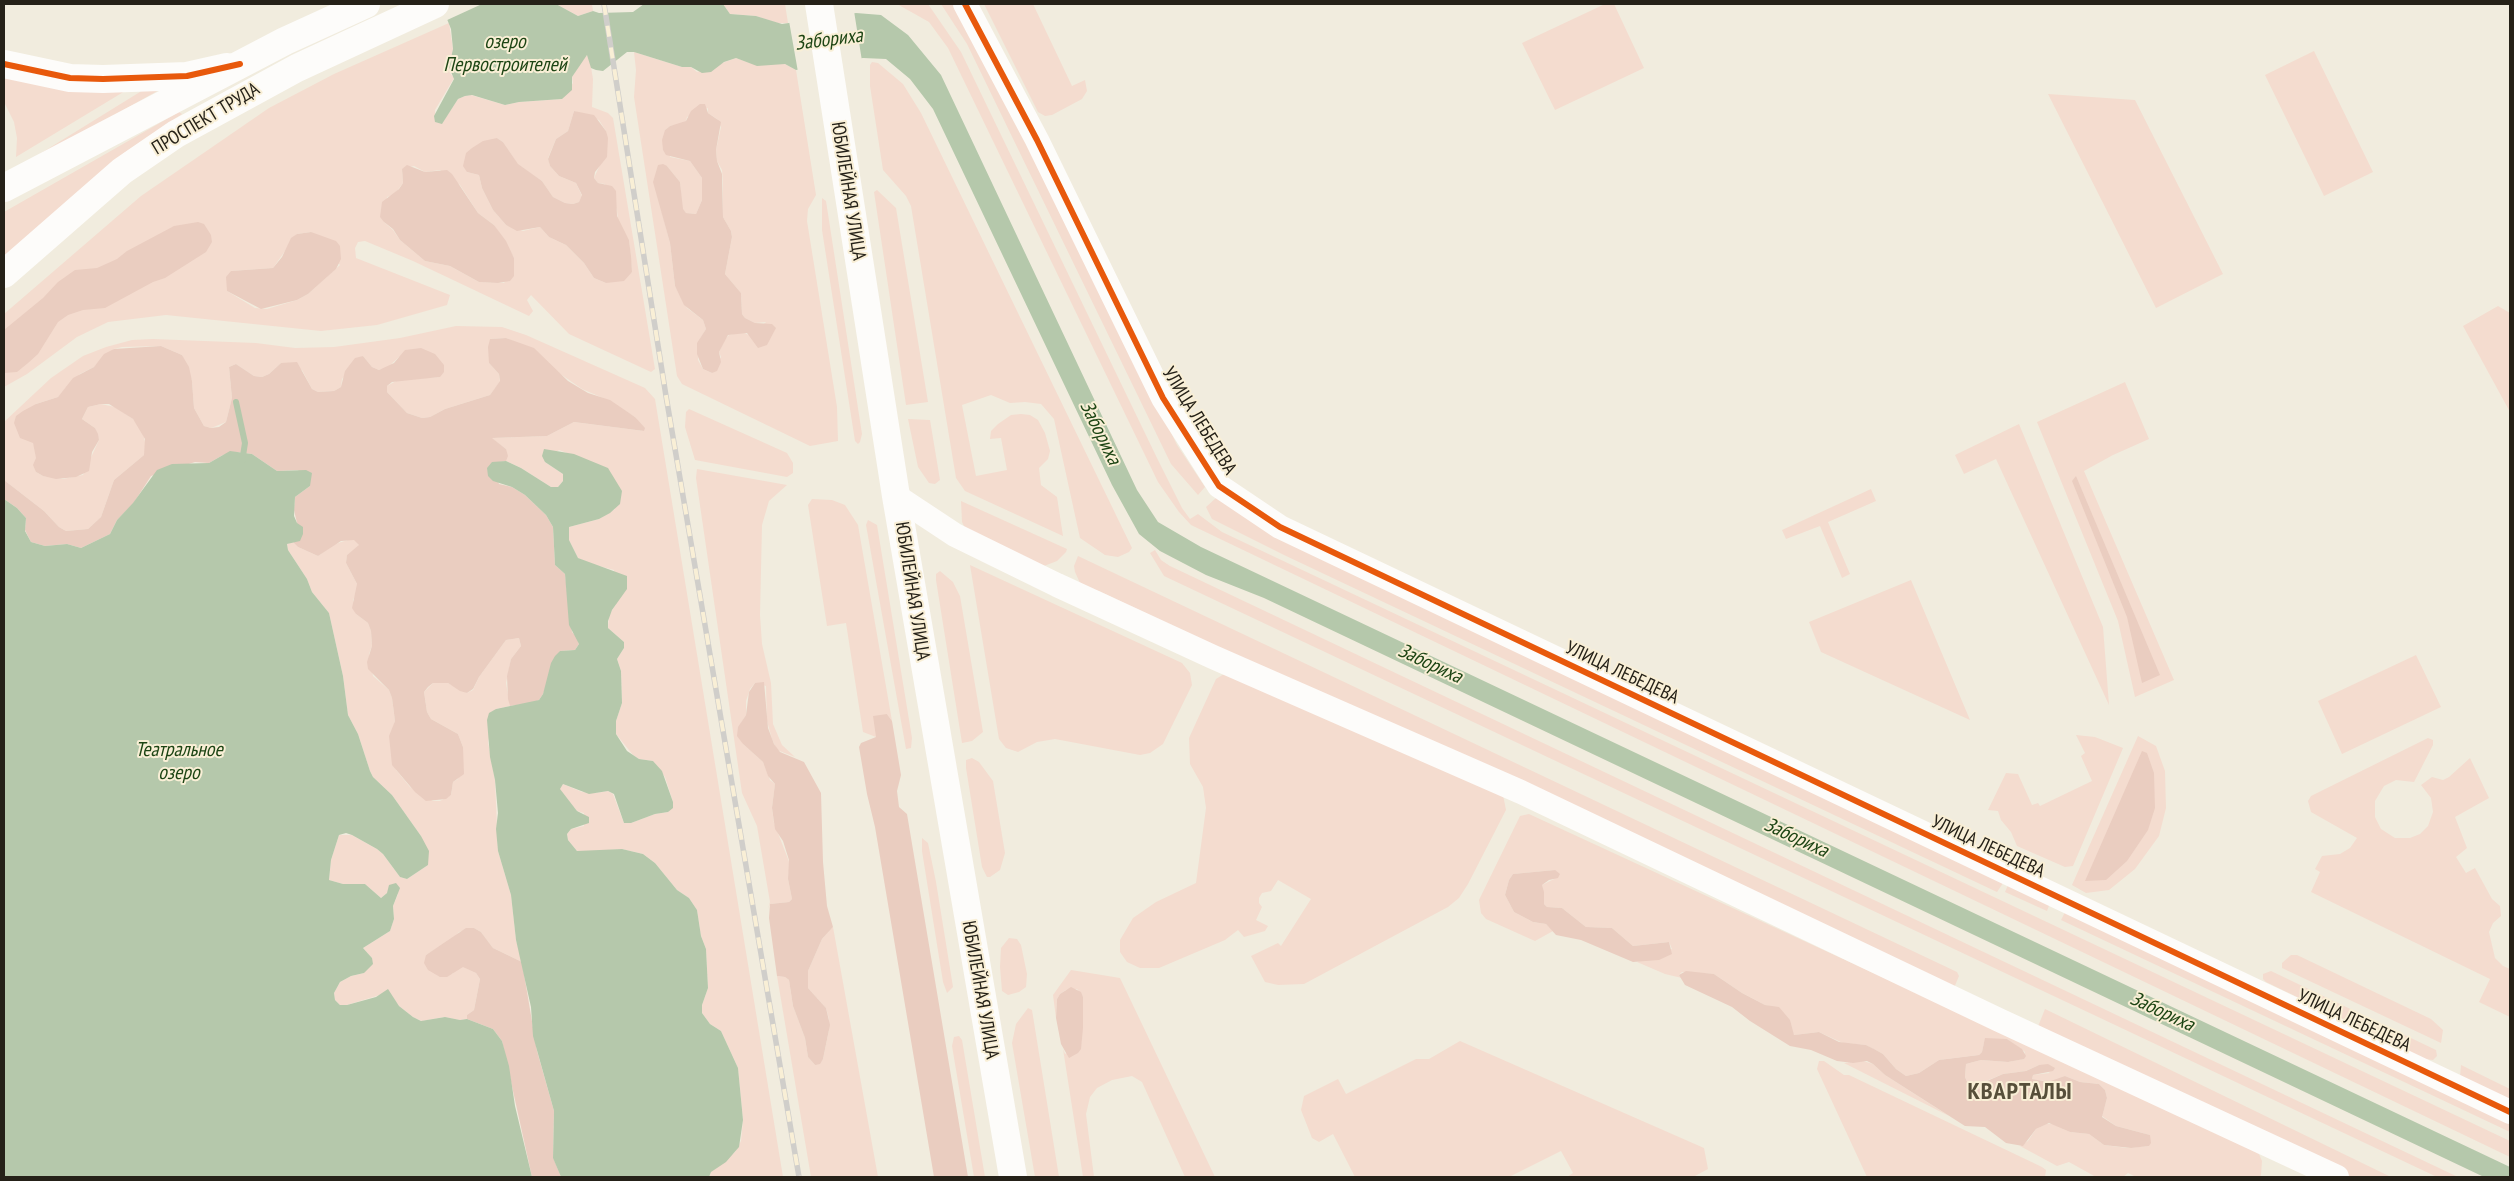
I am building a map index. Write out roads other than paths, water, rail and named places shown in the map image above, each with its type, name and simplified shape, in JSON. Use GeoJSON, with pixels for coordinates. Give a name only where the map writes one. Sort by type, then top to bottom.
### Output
{"type":"FeatureCollection","features":[{"type":"Feature","properties":{"kind":"main road","name":"ПРОСПЕКТ ТРУДА"},"geometry":{"type":"LineString","coordinates":[[4,188],[285,41],[366,4]]}},
{"type":"Feature","properties":{"kind":"main road","name":"ПРОСПЕКТ ТРУДА"},"geometry":{"type":"LineString","coordinates":[[4,274],[122,171],[176,134],[297,68],[435,4]]}},
{"type":"Feature","properties":{"kind":"main road","name":"ЮБИЛЕЙНАЯ УЛИЦА"},"geometry":{"type":"LineString","coordinates":[[819,4],[896,496],[1013,1177]]}},
{"type":"Feature","properties":{"kind":"main road"},"geometry":{"type":"LineString","coordinates":[[4,64],[70,78],[103,80],[187,76],[240,64]]}},
{"type":"Feature","properties":{"kind":"street","name":"УЛИЦА ЛЕБЕДЕВА"},"geometry":{"type":"LineString","coordinates":[[965,4],[1037,140],[1163,398],[1220,486],[1280,527],[2510,1112]]}},
{"type":"Feature","properties":{"kind":"street"},"geometry":{"type":"LineString","coordinates":[[896,496],[955,535],[1065,588],[1213,657],[1521,792],[1999,1020],[2337,1177]]}},
{"type":"Feature","properties":{"kind":"water"},"geometry":{"type":"Polygon","coordinates":[[[441,4],[556,4],[578,16],[593,11],[599,13],[633,12],[644,4],[723,4],[730,14],[756,16],[782,24],[856,13],[881,15],[908,35],[941,75],[1137,490],[1158,522],[1201,547],[2510,1167],[2510,1177],[2484,1177],[1264,598],[1206,575],[1160,551],[1139,534],[1112,485],[933,109],[910,79],[886,59],[863,58],[796,70],[785,64],[757,66],[736,58],[724,62],[711,72],[702,73],[691,67],[682,67],[634,52],[627,52],[603,71],[596,70],[591,68],[587,55],[572,77],[572,90],[562,99],[519,102],[505,105],[472,95],[465,96],[458,99],[442,124],[435,122],[434,116],[454,79],[449,67],[453,49],[451,29],[441,4]]]}},
{"type":"Feature","properties":{"kind":"water"},"geometry":{"type":"Polygon","coordinates":[[[544,449],[574,454],[608,468],[622,491],[620,504],[610,513],[599,519],[569,527],[569,540],[578,558],[627,576],[627,589],[612,610],[608,621],[608,628],[624,642],[624,648],[617,659],[621,671],[622,703],[616,721],[616,734],[627,751],[639,759],[653,761],[662,771],[673,802],[673,808],[668,812],[655,814],[631,823],[624,823],[614,794],[608,791],[589,794],[563,784],[560,789],[577,811],[589,817],[589,823],[571,829],[567,834],[568,840],[577,851],[622,849],[643,854],[655,863],[677,890],[689,898],[697,910],[701,936],[706,949],[708,988],[702,1005],[702,1013],[710,1024],[721,1031],[738,1068],[743,1120],[739,1147],[726,1162],[711,1172],[709,1177],[561,1177],[553,1158],[554,1111],[533,1036],[531,1007],[516,940],[511,895],[498,851],[496,829],[498,813],[487,720],[489,713],[496,709],[539,700],[543,694],[551,663],[555,656],[560,651],[575,650],[579,644],[569,625],[565,574],[555,565],[553,527],[546,515],[525,495],[512,487],[493,481],[488,476],[487,468],[492,462],[506,461],[551,487],[558,487],[563,481],[563,474],[545,462],[542,456],[544,449]]]}},
{"type":"Feature","properties":{"kind":"water","name":"Театральное озеро"},"geometry":{"type":"Polygon","coordinates":[[[230,451],[252,454],[277,471],[306,470],[312,473],[310,486],[295,497],[294,516],[297,523],[303,527],[303,534],[300,541],[287,544],[288,550],[307,579],[312,592],[329,613],[343,676],[348,715],[358,734],[370,771],[373,777],[392,795],[421,836],[429,851],[428,865],[407,879],[400,877],[377,849],[352,835],[346,833],[339,835],[331,860],[329,880],[343,884],[365,884],[381,898],[387,893],[389,885],[396,883],[400,888],[393,906],[394,919],[390,931],[363,948],[372,958],[373,964],[364,973],[351,976],[340,982],[334,993],[335,1000],[340,1005],[347,1005],[376,997],[388,989],[399,1006],[421,1021],[445,1017],[460,1020],[467,1019],[493,1029],[502,1041],[509,1066],[515,1106],[532,1177],[4,1177],[4,499],[17,508],[26,518],[25,531],[31,542],[45,546],[67,544],[81,548],[110,534],[117,520],[133,503],[157,470],[172,464],[209,463],[230,451]]]}},
{"type":"Feature","properties":{"kind":"waterway"},"geometry":{"type":"LineString","coordinates":[[236,402],[245,443],[242,462]]}},
{"type":"Feature","properties":{"kind":"railway"},"geometry":{"type":"LineString","coordinates":[[604,4],[666,396],[799,1177]]}},
{"type":"Feature","properties":{"kind":"district","name":"КВАРТАЛЫ"},"geometry":{"type":"Point","coordinates":[2020,1092]}},
{"type":"Feature","properties":{"kind":"water label","name":"Забориха"},"geometry":{"type":"Point","coordinates":[829,40]}},
{"type":"Feature","properties":{"kind":"water label","name":"озеро Первостроителей"},"geometry":{"type":"Point","coordinates":[505,54]}},
{"type":"Feature","properties":{"kind":"water label","name":"Забориха"},"geometry":{"type":"Point","coordinates":[1100,433]}},
{"type":"Feature","properties":{"kind":"water label","name":"Забориха"},"geometry":{"type":"Point","coordinates":[1430,664]}},
{"type":"Feature","properties":{"kind":"water label","name":"Забориха"},"geometry":{"type":"Point","coordinates":[1796,838]}},
{"type":"Feature","properties":{"kind":"water label","name":"Забориха"},"geometry":{"type":"Point","coordinates":[2162,1012]}}]}
